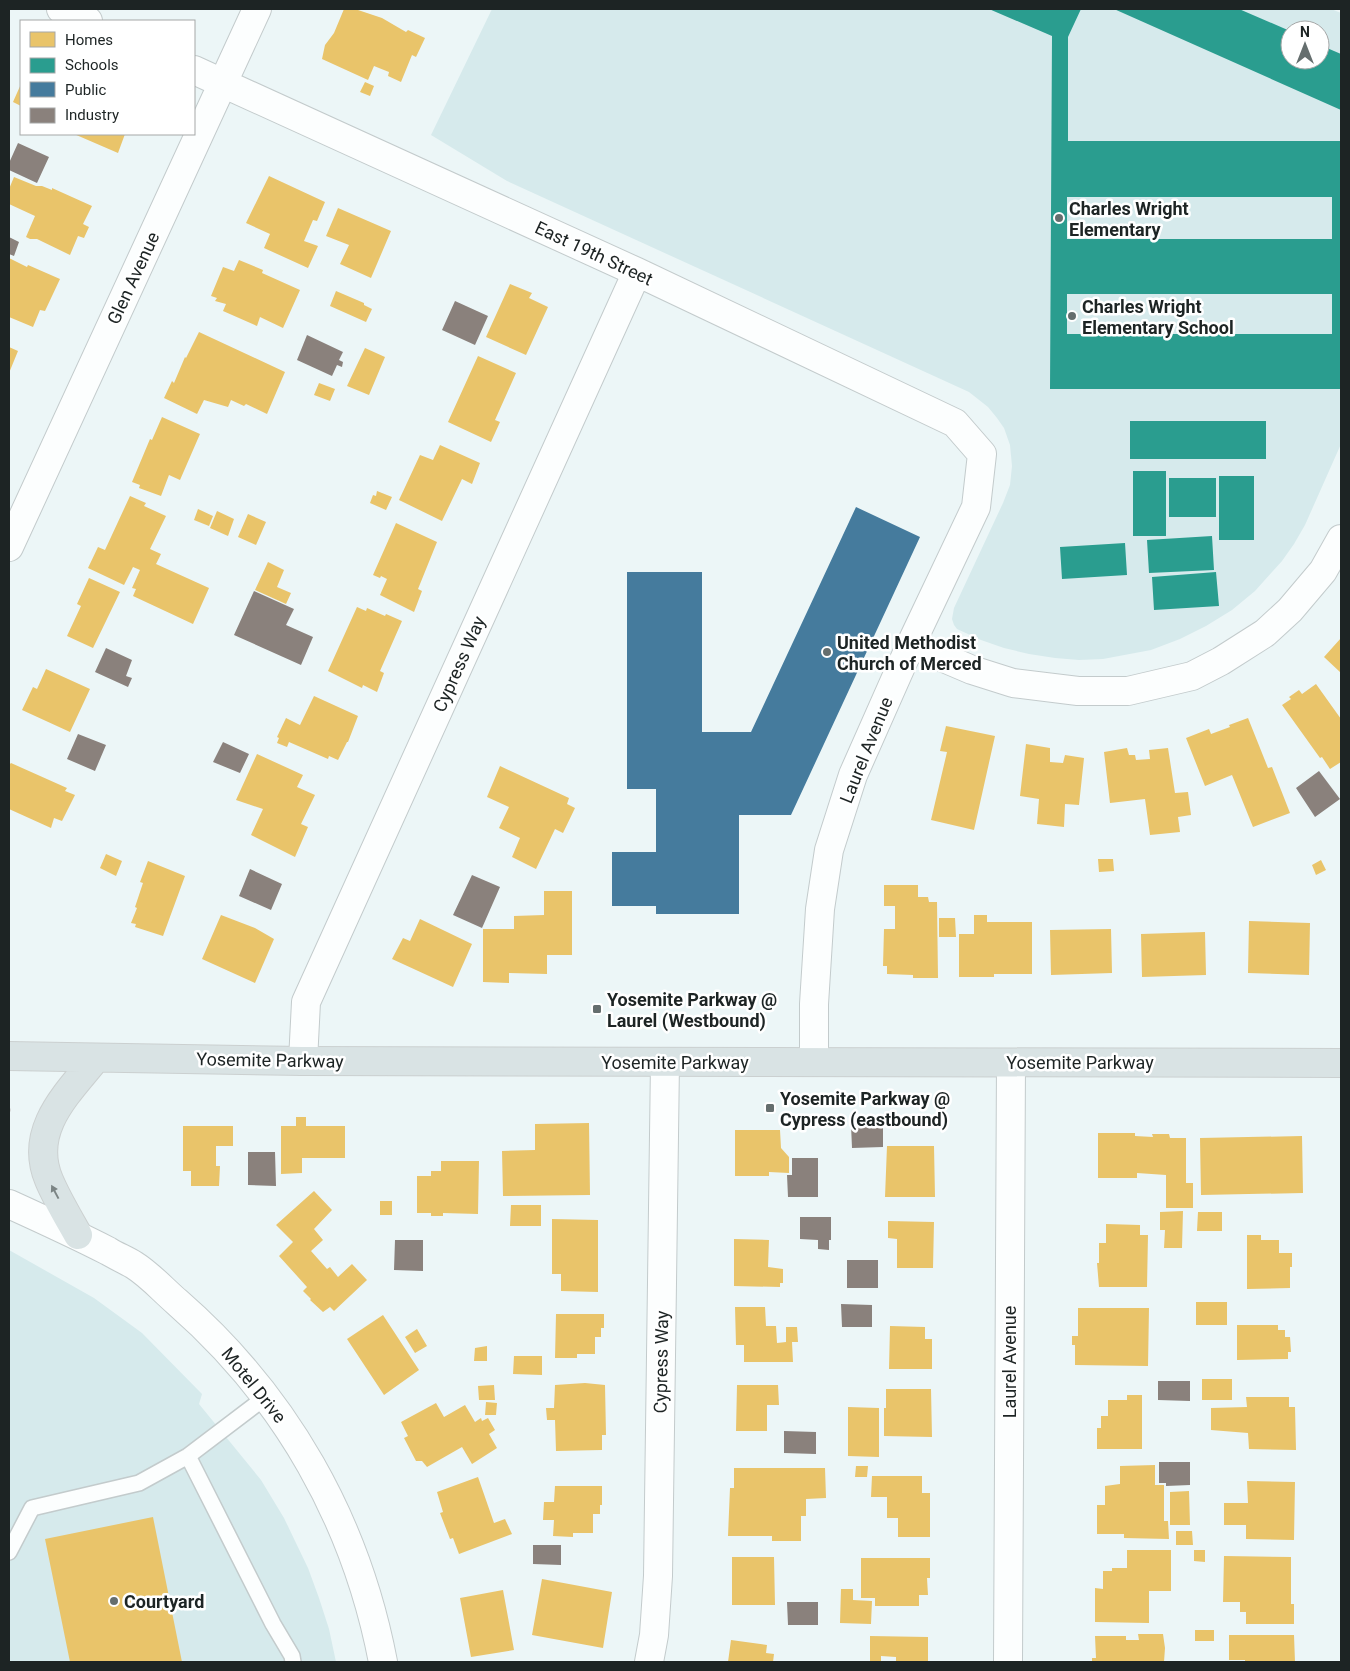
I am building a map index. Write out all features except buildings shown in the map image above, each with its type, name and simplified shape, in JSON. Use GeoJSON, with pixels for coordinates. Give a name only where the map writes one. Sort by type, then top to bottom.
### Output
{"type":"FeatureCollection","features":[{"type":"Feature","properties":{"kind":"main road","name":"Yosemite Parkway"},"geometry":{"type":"LineString","coordinates":[[9,1056],[665,1062],[1341,1063]]}},
{"type":"Feature","properties":{"kind":"main road"},"geometry":{"type":"LineString","coordinates":[[78,1235],[49,1181],[43,1161],[43,1140],[55,1110],[96,1058]]}},
{"type":"Feature","properties":{"kind":"street"},"geometry":{"type":"LineString","coordinates":[[61,9],[86,20]]}},
{"type":"Feature","properties":{"kind":"street","name":"Glen Avenue"},"geometry":{"type":"LineString","coordinates":[[9,547],[257,9]]}},
{"type":"Feature","properties":{"kind":"street","name":"East 19th Street"},"geometry":{"type":"LineString","coordinates":[[195,70],[636,272],[955,423],[982,454]]}},
{"type":"Feature","properties":{"kind":"street","name":"Cypress Way"},"geometry":{"type":"LineString","coordinates":[[303,1060],[306,1002],[636,272]]}},
{"type":"Feature","properties":{"kind":"street","name":"Laurel Avenue"},"geometry":{"type":"LineString","coordinates":[[814,1062],[814,1004],[819,928],[829,850],[852,775],[976,507],[982,454]]}},
{"type":"Feature","properties":{"kind":"street"},"geometry":{"type":"LineString","coordinates":[[911,644],[972,670],[1013,683],[1050,688],[1078,691],[1128,691],[1192,676],[1265,633],[1290,610],[1323,571],[1341,539]]}},
{"type":"Feature","properties":{"kind":"street","name":"Cypress Way"},"geometry":{"type":"LineString","coordinates":[[650,1662],[658,1576],[665,1062]]}},
{"type":"Feature","properties":{"kind":"street","name":"Laurel Avenue"},"geometry":{"type":"LineString","coordinates":[[1008,1662],[1010,1063]]}},
{"type":"Feature","properties":{"kind":"street","name":"Motel Drive"},"geometry":{"type":"LineString","coordinates":[[9,1204],[78,1235],[135,1266],[209,1332],[267,1396],[306,1454],[351,1549],[363,1584],[383,1662]]}},
{"type":"Feature","properties":{"kind":"lane"},"geometry":{"type":"LineString","coordinates":[[9,1552],[32,1508],[139,1483],[188,1456],[267,1396]]}},
{"type":"Feature","properties":{"kind":"lane"},"geometry":{"type":"LineString","coordinates":[[188,1456],[273,1624],[292,1656],[293,1662]]}},
{"type":"Feature","properties":{"kind":"shaded area","name":"Charles Wright Elementary School"},"geometry":{"type":"Polygon","coordinates":[[[492,9],[1331,9],[1341,13],[1341,444],[1305,525],[1282,561],[1255,591],[1232,610],[1206,626],[1180,639],[1151,650],[1103,659],[1055,658],[1004,648],[957,629],[952,619],[954,608],[1010,485],[1012,466],[1010,445],[1004,428],[988,407],[969,392],[507,181],[431,135],[492,9]]]}},
{"type":"Feature","properties":{"kind":"shaded area"},"geometry":{"type":"Polygon","coordinates":[[[9,1250],[94,1298],[142,1333],[202,1394],[199,1404],[261,1480],[284,1518],[308,1568],[319,1598],[329,1629],[336,1662],[9,1662],[9,1250]]]}},
{"type":"Feature","properties":{"kind":"place","name":"Charles Wright Elementary"},"geometry":{"type":"Point","coordinates":[1059,218]}},
{"type":"Feature","properties":{"kind":"place","name":"Charles Wright Elementary School"},"geometry":{"type":"Point","coordinates":[1072,316]}},
{"type":"Feature","properties":{"kind":"place","name":"United Methodist Church of Merced"},"geometry":{"type":"Point","coordinates":[827,652]}},
{"type":"Feature","properties":{"kind":"place","name":"Yosemite Parkway @ Laurel (Westbound)"},"geometry":{"type":"Point","coordinates":[597,1009]}},
{"type":"Feature","properties":{"kind":"place","name":"Yosemite Parkway @ Cypress (eastbound)"},"geometry":{"type":"Point","coordinates":[770,1108]}},
{"type":"Feature","properties":{"kind":"place","name":"Courtyard"},"geometry":{"type":"Point","coordinates":[114,1601]}}]}
